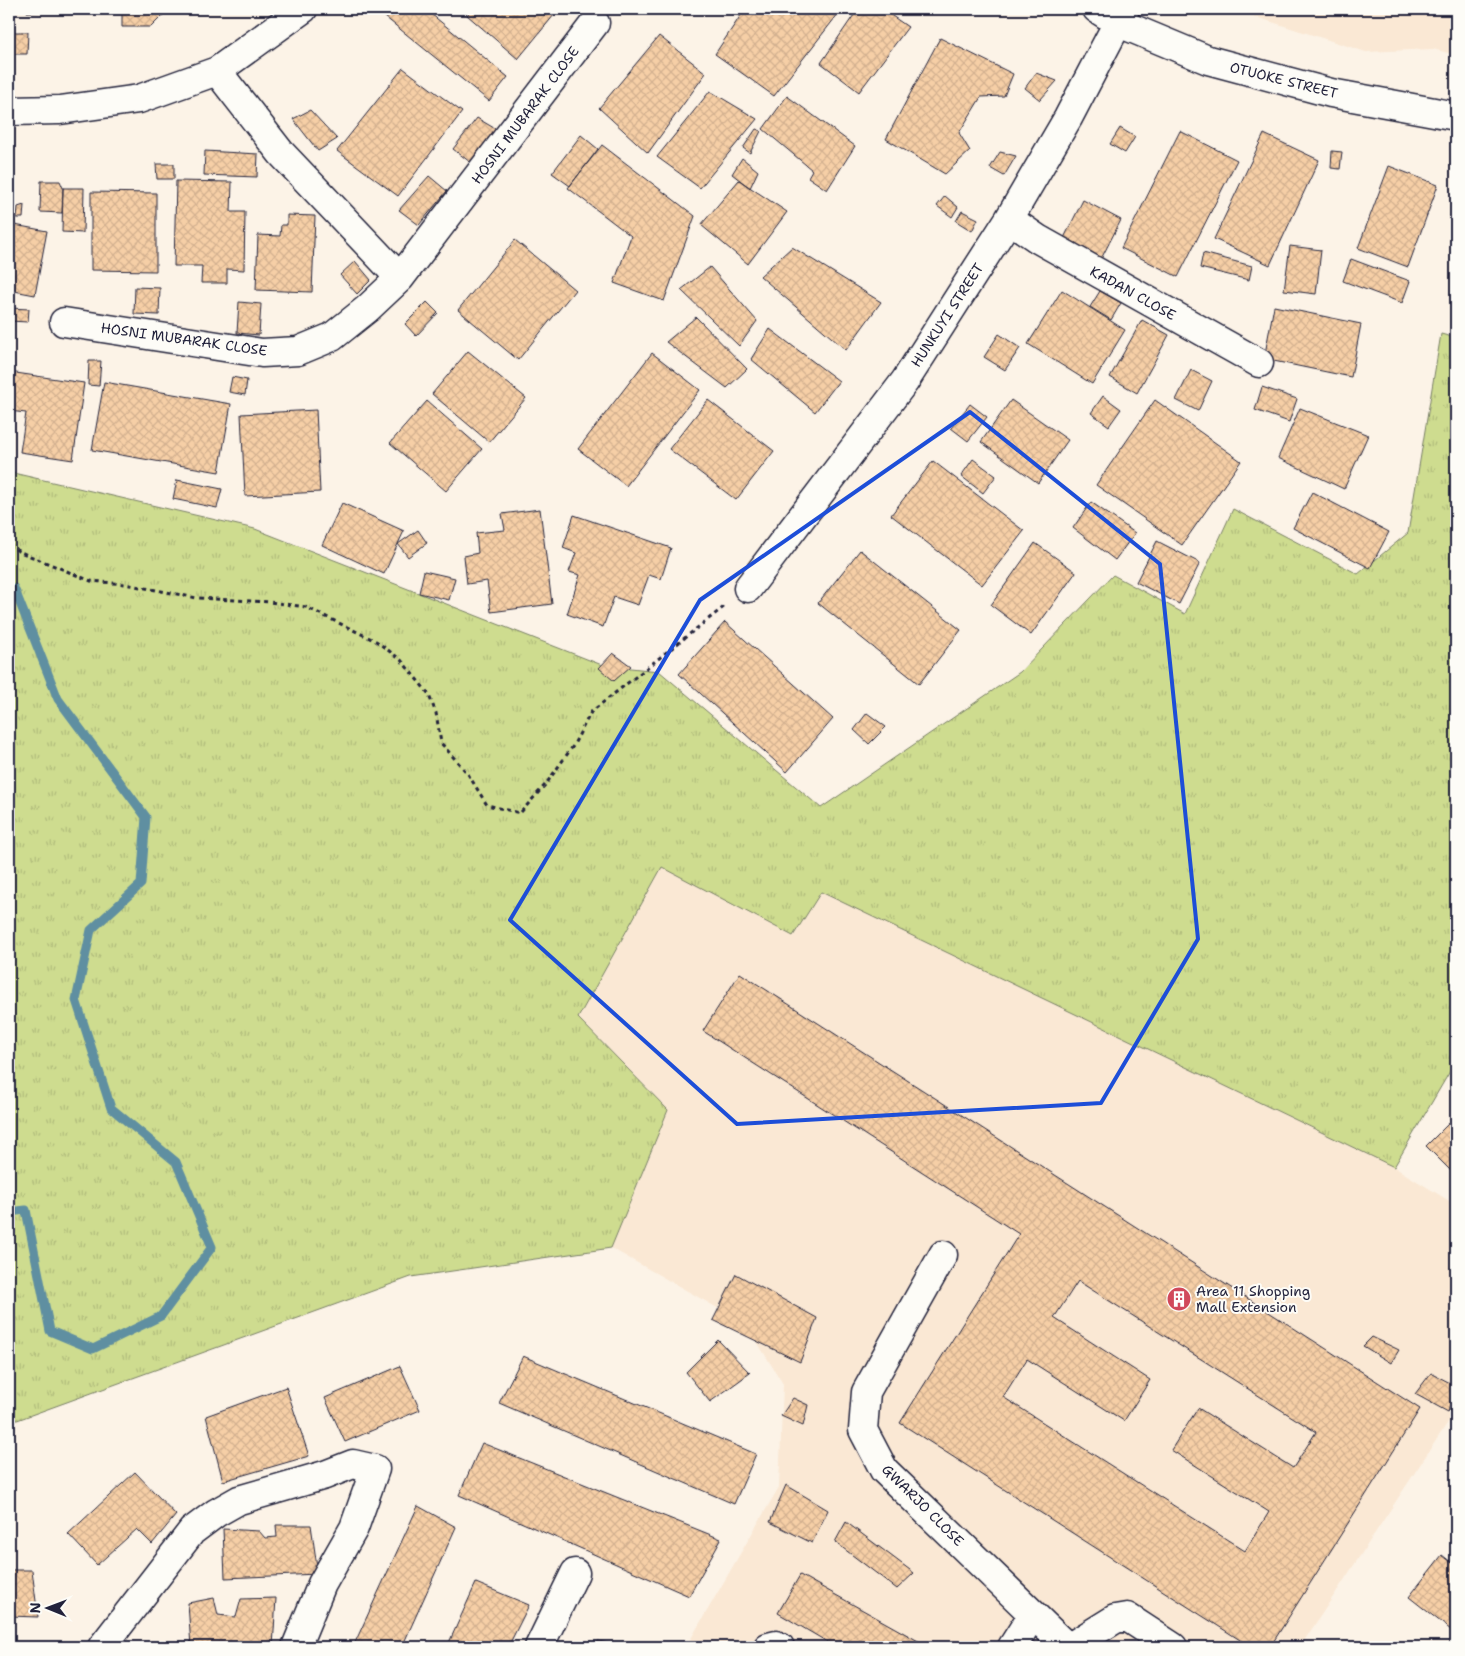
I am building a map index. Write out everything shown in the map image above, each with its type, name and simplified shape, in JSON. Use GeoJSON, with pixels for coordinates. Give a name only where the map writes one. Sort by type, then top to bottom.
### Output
{"type":"FeatureCollection","features":[{"type":"Feature","properties":{"kind":"street"},"geometry":{"type":"LineString","coordinates":[[9,111],[60,110],[139,99],[217,71],[303,9]]}},
{"type":"Feature","properties":{"kind":"street","name":"OTUOKE STREET"},"geometry":{"type":"LineString","coordinates":[[1113,13],[1208,60],[1331,93],[1456,116]]}},
{"type":"Feature","properties":{"kind":"street","name":"HUNKUYI STREET"},"geometry":{"type":"LineString","coordinates":[[748,588],[905,381],[1009,219],[1068,118],[1113,13]]}},
{"type":"Feature","properties":{"kind":"street","name":"HOSNI MUBARAK CLOSE"},"geometry":{"type":"LineString","coordinates":[[64,322],[262,352],[298,351],[332,337],[367,310],[400,278],[595,23]]}},
{"type":"Feature","properties":{"kind":"street"},"geometry":{"type":"LineString","coordinates":[[217,71],[281,153],[400,278]]}},
{"type":"Feature","properties":{"kind":"street","name":"KADAN CLOSE"},"geometry":{"type":"LineString","coordinates":[[1009,219],[1038,240],[1259,363]]}},
{"type":"Feature","properties":{"kind":"street","name":"GWARJO CLOSE"},"geometry":{"type":"LineString","coordinates":[[943,1255],[866,1392],[863,1430],[884,1470],[1069,1647]]}},
{"type":"Feature","properties":{"kind":"street"},"geometry":{"type":"LineString","coordinates":[[102,1647],[192,1531],[216,1512],[239,1500],[325,1475],[353,1464],[375,1470],[354,1528],[322,1584],[296,1647]]}},
{"type":"Feature","properties":{"kind":"street"},"geometry":{"type":"LineString","coordinates":[[539,1647],[575,1573]]}},
{"type":"Feature","properties":{"kind":"street"},"geometry":{"type":"LineString","coordinates":[[1012,1647],[1033,1614]]}},
{"type":"Feature","properties":{"kind":"street"},"geometry":{"type":"LineString","coordinates":[[1069,1647],[1115,1618],[1127,1617],[1173,1647]]}},
{"type":"Feature","properties":{"kind":"street"},"geometry":{"type":"LineString","coordinates":[[768,1647],[776,1645],[780,1647]]}},
{"type":"Feature","properties":{"kind":"path"},"geometry":{"type":"LineString","coordinates":[[9,544],[18,551],[91,580],[125,584],[198,598],[270,602],[306,607],[376,642],[401,660],[428,693],[436,713],[442,744],[468,774],[487,805],[520,813],[546,784],[573,746],[591,712],[748,588]]}},
{"type":"Feature","properties":{"kind":"highlighted area"},"geometry":{"type":"Polygon","coordinates":[[[970,412],[1160,564],[1198,939],[1101,1103],[737,1124],[510,920],[700,600],[970,412]]]}},
{"type":"Feature","properties":{"kind":"shaded area"},"geometry":{"type":"Polygon","coordinates":[[[1231,9],[1456,9],[1456,55],[1433,49],[1366,52],[1231,9]]]}},
{"type":"Feature","properties":{"kind":"shaded area"},"geometry":{"type":"Polygon","coordinates":[[[662,867],[793,936],[821,892],[1394,1167],[1456,1205],[1456,1410],[1300,1647],[686,1647],[779,1487],[783,1384],[746,1324],[611,1248],[668,1110],[578,1018],[662,867]]]}},
{"type":"Feature","properties":{"kind":"green space"},"geometry":{"type":"Polygon","coordinates":[[[1441,334],[1456,338],[1456,1061],[1394,1167],[821,892],[793,936],[662,867],[578,1018],[668,1110],[611,1248],[411,1277],[9,1423],[9,472],[255,529],[602,665],[659,671],[821,808],[1020,672],[1113,575],[1185,614],[1233,509],[1358,574],[1408,533],[1441,334]]]}},
{"type":"Feature","properties":{"kind":"building"},"geometry":{"type":"Polygon","coordinates":[[[27,9],[64,9],[64,11],[27,12],[27,9]]]}},
{"type":"Feature","properties":{"kind":"building"},"geometry":{"type":"Polygon","coordinates":[[[122,9],[169,9],[151,27],[122,27],[122,9]]]}},
{"type":"Feature","properties":{"kind":"building"},"geometry":{"type":"Polygon","coordinates":[[[392,9],[425,9],[508,77],[489,101],[385,17],[392,9]]]}},
{"type":"Feature","properties":{"kind":"building"},"geometry":{"type":"Polygon","coordinates":[[[472,9],[559,9],[518,59],[467,15],[472,9]]]}},
{"type":"Feature","properties":{"kind":"building"},"geometry":{"type":"Polygon","coordinates":[[[745,9],[842,9],[774,96],[715,54],[745,9]]]}},
{"type":"Feature","properties":{"kind":"building"},"geometry":{"type":"Polygon","coordinates":[[[858,9],[882,9],[908,27],[859,92],[821,63],[858,9]]]}},
{"type":"Feature","properties":{"kind":"building"},"geometry":{"type":"Polygon","coordinates":[[[10,32],[28,32],[27,54],[10,54],[10,32]]]}},
{"type":"Feature","properties":{"kind":"building"},"geometry":{"type":"Polygon","coordinates":[[[659,36],[706,73],[648,153],[599,108],[659,36]]]}},
{"type":"Feature","properties":{"kind":"building"},"geometry":{"type":"Polygon","coordinates":[[[940,38],[1013,74],[1004,96],[981,97],[959,133],[970,151],[945,174],[886,139],[940,38]]]}},
{"type":"Feature","properties":{"kind":"building"},"geometry":{"type":"Polygon","coordinates":[[[403,68],[462,112],[398,196],[337,151],[403,68]]]}},
{"type":"Feature","properties":{"kind":"building"},"geometry":{"type":"Polygon","coordinates":[[[1036,73],[1057,81],[1040,100],[1025,88],[1036,73]]]}},
{"type":"Feature","properties":{"kind":"building"},"geometry":{"type":"Polygon","coordinates":[[[710,91],[757,119],[700,188],[657,157],[710,91]]]}},
{"type":"Feature","properties":{"kind":"building"},"geometry":{"type":"Polygon","coordinates":[[[787,96],[855,146],[827,190],[808,177],[812,170],[763,129],[787,96]]]}},
{"type":"Feature","properties":{"kind":"building"},"geometry":{"type":"Polygon","coordinates":[[[310,110],[337,139],[318,151],[293,119],[310,110]]]}},
{"type":"Feature","properties":{"kind":"building"},"geometry":{"type":"Polygon","coordinates":[[[477,118],[499,131],[470,162],[453,149],[477,118]]]}},
{"type":"Feature","properties":{"kind":"building"},"geometry":{"type":"Polygon","coordinates":[[[1120,128],[1135,137],[1125,153],[1110,144],[1120,128]]]}},
{"type":"Feature","properties":{"kind":"building"},"geometry":{"type":"Polygon","coordinates":[[[756,129],[761,131],[750,153],[743,148],[756,129]]]}},
{"type":"Feature","properties":{"kind":"building"},"geometry":{"type":"Polygon","coordinates":[[[1180,131],[1237,160],[1178,277],[1121,248],[1180,131]]]}},
{"type":"Feature","properties":{"kind":"building"},"geometry":{"type":"Polygon","coordinates":[[[1264,134],[1319,160],[1270,265],[1214,239],[1264,134]]]}},
{"type":"Feature","properties":{"kind":"building"},"geometry":{"type":"Polygon","coordinates":[[[581,135],[598,149],[570,186],[552,173],[581,135]]]}},
{"type":"Feature","properties":{"kind":"building"},"geometry":{"type":"Polygon","coordinates":[[[602,145],[695,216],[664,301],[614,283],[631,236],[568,188],[602,145]]]}},
{"type":"Feature","properties":{"kind":"building"},"geometry":{"type":"Polygon","coordinates":[[[205,151],[258,154],[257,177],[204,175],[205,151]]]}},
{"type":"Feature","properties":{"kind":"building"},"geometry":{"type":"Polygon","coordinates":[[[1332,151],[1342,152],[1340,169],[1331,168],[1332,151]]]}},
{"type":"Feature","properties":{"kind":"building"},"geometry":{"type":"Polygon","coordinates":[[[1000,152],[1016,156],[1004,176],[990,168],[1000,152]]]}},
{"type":"Feature","properties":{"kind":"building"},"geometry":{"type":"Polygon","coordinates":[[[742,158],[758,171],[750,188],[732,174],[742,158]]]}},
{"type":"Feature","properties":{"kind":"building"},"geometry":{"type":"Polygon","coordinates":[[[156,164],[174,164],[174,179],[157,179],[156,164]]]}},
{"type":"Feature","properties":{"kind":"building"},"geometry":{"type":"Polygon","coordinates":[[[1389,166],[1438,185],[1408,267],[1358,248],[1389,166]]]}},
{"type":"Feature","properties":{"kind":"building"},"geometry":{"type":"Polygon","coordinates":[[[429,176],[447,191],[419,225],[399,210],[429,176]]]}},
{"type":"Feature","properties":{"kind":"building"},"geometry":{"type":"Polygon","coordinates":[[[739,180],[787,212],[748,264],[701,225],[739,180]]]}},
{"type":"Feature","properties":{"kind":"building"},"geometry":{"type":"Polygon","coordinates":[[[41,181],[60,181],[63,188],[62,213],[40,212],[41,181]]]}},
{"type":"Feature","properties":{"kind":"building"},"geometry":{"type":"Polygon","coordinates":[[[176,181],[232,182],[231,212],[245,212],[244,270],[227,269],[227,283],[201,283],[202,266],[174,266],[176,181]]]}},
{"type":"Feature","properties":{"kind":"building"},"geometry":{"type":"Polygon","coordinates":[[[63,188],[84,188],[83,233],[62,232],[63,188]]]}},
{"type":"Feature","properties":{"kind":"building"},"geometry":{"type":"Polygon","coordinates":[[[91,192],[156,193],[156,271],[91,270],[91,192]]]}},
{"type":"Feature","properties":{"kind":"building"},"geometry":{"type":"Polygon","coordinates":[[[945,196],[958,207],[952,217],[937,206],[945,196]]]}},
{"type":"Feature","properties":{"kind":"building"},"geometry":{"type":"Polygon","coordinates":[[[1083,200],[1121,220],[1101,259],[1063,240],[1083,200]]]}},
{"type":"Feature","properties":{"kind":"building"},"geometry":{"type":"Polygon","coordinates":[[[24,205],[23,218],[17,218],[18,207],[24,205]]]}},
{"type":"Feature","properties":{"kind":"building"},"geometry":{"type":"Polygon","coordinates":[[[962,211],[978,219],[972,231],[956,221],[962,211]]]}},
{"type":"Feature","properties":{"kind":"building"},"geometry":{"type":"Polygon","coordinates":[[[287,215],[315,216],[312,292],[256,290],[258,235],[280,236],[281,225],[287,225],[287,215]]]}},
{"type":"Feature","properties":{"kind":"building"},"geometry":{"type":"Polygon","coordinates":[[[9,224],[47,231],[35,295],[9,290],[9,224]]]}},
{"type":"Feature","properties":{"kind":"building"},"geometry":{"type":"Polygon","coordinates":[[[515,240],[575,290],[518,360],[458,310],[515,240]]]}},
{"type":"Feature","properties":{"kind":"building"},"geometry":{"type":"Polygon","coordinates":[[[1290,246],[1321,250],[1316,294],[1284,290],[1290,246]]]}},
{"type":"Feature","properties":{"kind":"building"},"geometry":{"type":"Polygon","coordinates":[[[792,247],[881,302],[846,350],[760,276],[792,247]]]}},
{"type":"Feature","properties":{"kind":"building"},"geometry":{"type":"Polygon","coordinates":[[[1203,253],[1252,266],[1249,280],[1200,268],[1203,253]]]}},
{"type":"Feature","properties":{"kind":"building"},"geometry":{"type":"Polygon","coordinates":[[[1351,259],[1410,281],[1402,303],[1343,281],[1351,259]]]}},
{"type":"Feature","properties":{"kind":"building"},"geometry":{"type":"Polygon","coordinates":[[[355,261],[371,280],[357,294],[340,275],[355,261]]]}},
{"type":"Feature","properties":{"kind":"building"},"geometry":{"type":"Polygon","coordinates":[[[710,267],[757,321],[739,346],[681,290],[710,267]]]}},
{"type":"Feature","properties":{"kind":"building"},"geometry":{"type":"Polygon","coordinates":[[[135,287],[160,288],[159,315],[134,314],[135,287]]]}},
{"type":"Feature","properties":{"kind":"building"},"geometry":{"type":"Polygon","coordinates":[[[1062,290],[1125,330],[1092,384],[1028,344],[1062,290]]]}},
{"type":"Feature","properties":{"kind":"building"},"geometry":{"type":"Polygon","coordinates":[[[1100,291],[1121,303],[1111,320],[1090,307],[1100,291]]]}},
{"type":"Feature","properties":{"kind":"building"},"geometry":{"type":"Polygon","coordinates":[[[239,302],[261,304],[259,335],[237,333],[239,302]]]}},
{"type":"Feature","properties":{"kind":"building"},"geometry":{"type":"Polygon","coordinates":[[[427,302],[438,313],[416,336],[405,324],[427,302]]]}},
{"type":"Feature","properties":{"kind":"building"},"geometry":{"type":"Polygon","coordinates":[[[1274,306],[1361,324],[1351,377],[1264,359],[1274,306]]]}},
{"type":"Feature","properties":{"kind":"building"},"geometry":{"type":"Polygon","coordinates":[[[9,308],[29,309],[28,322],[9,321],[9,308]]]}},
{"type":"Feature","properties":{"kind":"building"},"geometry":{"type":"Polygon","coordinates":[[[696,317],[747,369],[727,388],[666,342],[696,317]]]}},
{"type":"Feature","properties":{"kind":"building"},"geometry":{"type":"Polygon","coordinates":[[[1142,320],[1169,335],[1137,393],[1110,377],[1142,320]]]}},
{"type":"Feature","properties":{"kind":"building"},"geometry":{"type":"Polygon","coordinates":[[[770,329],[839,381],[815,412],[751,359],[770,329]]]}},
{"type":"Feature","properties":{"kind":"building"},"geometry":{"type":"Polygon","coordinates":[[[999,334],[1020,348],[1005,370],[984,357],[999,334]]]}},
{"type":"Feature","properties":{"kind":"building"},"geometry":{"type":"Polygon","coordinates":[[[468,351],[526,398],[489,442],[432,394],[468,351]]]}},
{"type":"Feature","properties":{"kind":"building"},"geometry":{"type":"Polygon","coordinates":[[[652,353],[700,390],[626,486],[578,449],[652,353]]]}},
{"type":"Feature","properties":{"kind":"building"},"geometry":{"type":"Polygon","coordinates":[[[89,361],[101,361],[99,386],[88,385],[89,361]]]}},
{"type":"Feature","properties":{"kind":"building"},"geometry":{"type":"Polygon","coordinates":[[[1191,370],[1212,381],[1198,411],[1176,400],[1191,370]]]}},
{"type":"Feature","properties":{"kind":"building"},"geometry":{"type":"Polygon","coordinates":[[[9,372],[84,383],[73,460],[20,452],[26,413],[9,411],[9,372]]]}},
{"type":"Feature","properties":{"kind":"building"},"geometry":{"type":"Polygon","coordinates":[[[232,377],[247,380],[245,395],[229,392],[232,377]]]}},
{"type":"Feature","properties":{"kind":"building"},"geometry":{"type":"Polygon","coordinates":[[[104,382],[231,404],[219,472],[92,450],[104,382]]]}},
{"type":"Feature","properties":{"kind":"building"},"geometry":{"type":"Polygon","coordinates":[[[1262,387],[1297,399],[1289,422],[1255,410],[1262,387]]]}},
{"type":"Feature","properties":{"kind":"building"},"geometry":{"type":"Polygon","coordinates":[[[1103,396],[1121,409],[1109,426],[1091,413],[1103,396]]]}},
{"type":"Feature","properties":{"kind":"building"},"geometry":{"type":"Polygon","coordinates":[[[708,400],[774,451],[736,500],[669,449],[708,400]]]}},
{"type":"Feature","properties":{"kind":"building"},"geometry":{"type":"Polygon","coordinates":[[[1011,400],[1068,440],[1038,483],[981,442],[1011,400]]]}},
{"type":"Feature","properties":{"kind":"building"},"geometry":{"type":"Polygon","coordinates":[[[1155,400],[1241,461],[1182,545],[1096,485],[1155,400]]]}},
{"type":"Feature","properties":{"kind":"building"},"geometry":{"type":"Polygon","coordinates":[[[427,401],[482,449],[446,491],[390,443],[427,401]]]}},
{"type":"Feature","properties":{"kind":"building"},"geometry":{"type":"Polygon","coordinates":[[[970,404],[987,417],[968,441],[951,428],[970,404]]]}},
{"type":"Feature","properties":{"kind":"building"},"geometry":{"type":"Polygon","coordinates":[[[1300,408],[1368,435],[1344,489],[1278,458],[1300,408]]]}},
{"type":"Feature","properties":{"kind":"building"},"geometry":{"type":"Polygon","coordinates":[[[316,410],[320,492],[245,496],[241,414],[316,410]]]}},
{"type":"Feature","properties":{"kind":"building"},"geometry":{"type":"Polygon","coordinates":[[[973,459],[996,476],[983,493],[961,476],[973,459]]]}},
{"type":"Feature","properties":{"kind":"building"},"geometry":{"type":"Polygon","coordinates":[[[933,461],[1024,531],[982,585],[891,515],[933,461]]]}},
{"type":"Feature","properties":{"kind":"building"},"geometry":{"type":"Polygon","coordinates":[[[177,480],[222,489],[217,508],[173,499],[177,480]]]}},
{"type":"Feature","properties":{"kind":"building"},"geometry":{"type":"Polygon","coordinates":[[[1312,492],[1389,532],[1370,568],[1293,528],[1312,492]]]}},
{"type":"Feature","properties":{"kind":"building"},"geometry":{"type":"Polygon","coordinates":[[[1091,502],[1135,533],[1115,560],[1073,528],[1091,502]]]}},
{"type":"Feature","properties":{"kind":"building"},"geometry":{"type":"Polygon","coordinates":[[[342,503],[404,531],[384,574],[322,545],[342,503]]]}},
{"type":"Feature","properties":{"kind":"building"},"geometry":{"type":"Polygon","coordinates":[[[540,509],[552,604],[491,612],[487,581],[467,584],[464,556],[478,553],[476,533],[505,530],[502,514],[540,509]]]}},
{"type":"Feature","properties":{"kind":"building"},"geometry":{"type":"Polygon","coordinates":[[[574,515],[671,548],[661,579],[649,575],[638,605],[614,597],[603,627],[567,614],[580,575],[569,572],[576,553],[563,548],[574,515]]]}},
{"type":"Feature","properties":{"kind":"building"},"geometry":{"type":"Polygon","coordinates":[[[418,530],[427,543],[408,557],[398,544],[418,530]]]}},
{"type":"Feature","properties":{"kind":"building"},"geometry":{"type":"Polygon","coordinates":[[[1157,541],[1200,563],[1179,604],[1136,582],[1157,541]]]}},
{"type":"Feature","properties":{"kind":"building"},"geometry":{"type":"Polygon","coordinates":[[[1035,543],[1076,572],[1031,635],[991,605],[1035,543]]]}},
{"type":"Feature","properties":{"kind":"building"},"geometry":{"type":"Polygon","coordinates":[[[860,550],[961,630],[919,684],[818,603],[860,550]]]}},
{"type":"Feature","properties":{"kind":"building"},"geometry":{"type":"Polygon","coordinates":[[[424,571],[455,578],[449,600],[419,593],[424,571]]]}},
{"type":"Feature","properties":{"kind":"building"},"geometry":{"type":"Polygon","coordinates":[[[725,622],[833,719],[787,772],[679,674],[725,622]]]}},
{"type":"Feature","properties":{"kind":"building"},"geometry":{"type":"Polygon","coordinates":[[[613,653],[631,666],[614,681],[599,668],[613,653]]]}},
{"type":"Feature","properties":{"kind":"building"},"geometry":{"type":"Polygon","coordinates":[[[867,713],[886,727],[869,744],[854,730],[867,713]]]}},
{"type":"Feature","properties":{"kind":"building","name":"Area 11 Shopping Mall Extension"},"geometry":{"type":"Polygon","coordinates":[[[740,973],[1420,1409],[1270,1647],[1251,1647],[900,1423],[1019,1234],[703,1031],[740,973]],[[1078,1281],[1054,1318],[1150,1380],[1124,1421],[1027,1359],[1003,1397],[1245,1551],[1269,1512],[1171,1450],[1198,1408],[1293,1468],[1316,1432],[1078,1281]]]}},
{"type":"Feature","properties":{"kind":"building"},"geometry":{"type":"Polygon","coordinates":[[[1456,1116],[1456,1176],[1426,1146],[1456,1116]]]}},
{"type":"Feature","properties":{"kind":"building"},"geometry":{"type":"Polygon","coordinates":[[[736,1274],[817,1318],[800,1362],[713,1320],[736,1274]]]}},
{"type":"Feature","properties":{"kind":"building"},"geometry":{"type":"Polygon","coordinates":[[[1372,1337],[1399,1350],[1391,1363],[1363,1346],[1372,1337]]]}},
{"type":"Feature","properties":{"kind":"building"},"geometry":{"type":"Polygon","coordinates":[[[718,1340],[750,1373],[710,1402],[686,1372],[718,1340]]]}},
{"type":"Feature","properties":{"kind":"building"},"geometry":{"type":"Polygon","coordinates":[[[523,1356],[756,1454],[734,1504],[499,1403],[523,1356]]]}},
{"type":"Feature","properties":{"kind":"building"},"geometry":{"type":"Polygon","coordinates":[[[400,1366],[420,1410],[345,1442],[325,1398],[400,1366]]]}},
{"type":"Feature","properties":{"kind":"building"},"geometry":{"type":"Polygon","coordinates":[[[1431,1373],[1456,1386],[1448,1412],[1415,1394],[1431,1373]]]}},
{"type":"Feature","properties":{"kind":"building"},"geometry":{"type":"Polygon","coordinates":[[[286,1387],[309,1456],[223,1481],[206,1416],[286,1387]]]}},
{"type":"Feature","properties":{"kind":"building"},"geometry":{"type":"Polygon","coordinates":[[[793,1398],[808,1405],[803,1426],[781,1416],[793,1398]]]}},
{"type":"Feature","properties":{"kind":"building"},"geometry":{"type":"Polygon","coordinates":[[[482,1443],[721,1539],[689,1596],[459,1495],[482,1443]]]}},
{"type":"Feature","properties":{"kind":"building"},"geometry":{"type":"Polygon","coordinates":[[[135,1472],[176,1515],[152,1544],[137,1529],[97,1565],[68,1534],[135,1472]]]}},
{"type":"Feature","properties":{"kind":"building"},"geometry":{"type":"Polygon","coordinates":[[[786,1485],[828,1510],[812,1543],[770,1522],[786,1485]]]}},
{"type":"Feature","properties":{"kind":"building"},"geometry":{"type":"Polygon","coordinates":[[[418,1506],[456,1527],[402,1647],[353,1647],[418,1506]]]}},
{"type":"Feature","properties":{"kind":"building"},"geometry":{"type":"Polygon","coordinates":[[[846,1522],[914,1573],[897,1589],[835,1542],[846,1522]]]}},
{"type":"Feature","properties":{"kind":"building"},"geometry":{"type":"Polygon","coordinates":[[[276,1525],[311,1525],[318,1574],[225,1578],[223,1529],[259,1531],[265,1538],[277,1537],[276,1525]]]}},
{"type":"Feature","properties":{"kind":"building"},"geometry":{"type":"Polygon","coordinates":[[[1442,1555],[1456,1566],[1456,1634],[1409,1597],[1442,1555]]]}},
{"type":"Feature","properties":{"kind":"building"},"geometry":{"type":"Polygon","coordinates":[[[9,1570],[32,1570],[38,1617],[9,1616],[9,1570]]]}},
{"type":"Feature","properties":{"kind":"building"},"geometry":{"type":"Polygon","coordinates":[[[800,1575],[929,1647],[836,1647],[778,1613],[800,1575]]]}},
{"type":"Feature","properties":{"kind":"building"},"geometry":{"type":"Polygon","coordinates":[[[476,1583],[529,1605],[508,1647],[447,1647],[476,1583]]]}},
{"type":"Feature","properties":{"kind":"building"},"geometry":{"type":"Polygon","coordinates":[[[214,1598],[218,1615],[236,1617],[241,1599],[276,1598],[273,1647],[191,1647],[188,1603],[214,1598]]]}},
{"type":"Feature","properties":{"kind":"building"},"geometry":{"type":"Polygon","coordinates":[[[598,1641],[632,1647],[595,1647],[598,1641]]]}},
{"type":"Feature","properties":{"kind":"waterway"},"geometry":{"type":"LineString","coordinates":[[9,590],[14,588],[58,699],[146,817],[141,884],[91,930],[76,1000],[111,1108],[176,1162],[212,1247],[161,1316],[93,1349],[50,1331],[26,1210],[9,1212]]}},
{"type":"Feature","properties":{"kind":"place","name":"Area 11 Shopping Mall Extension"},"geometry":{"type":"Point","coordinates":[1179,1299]}}]}
